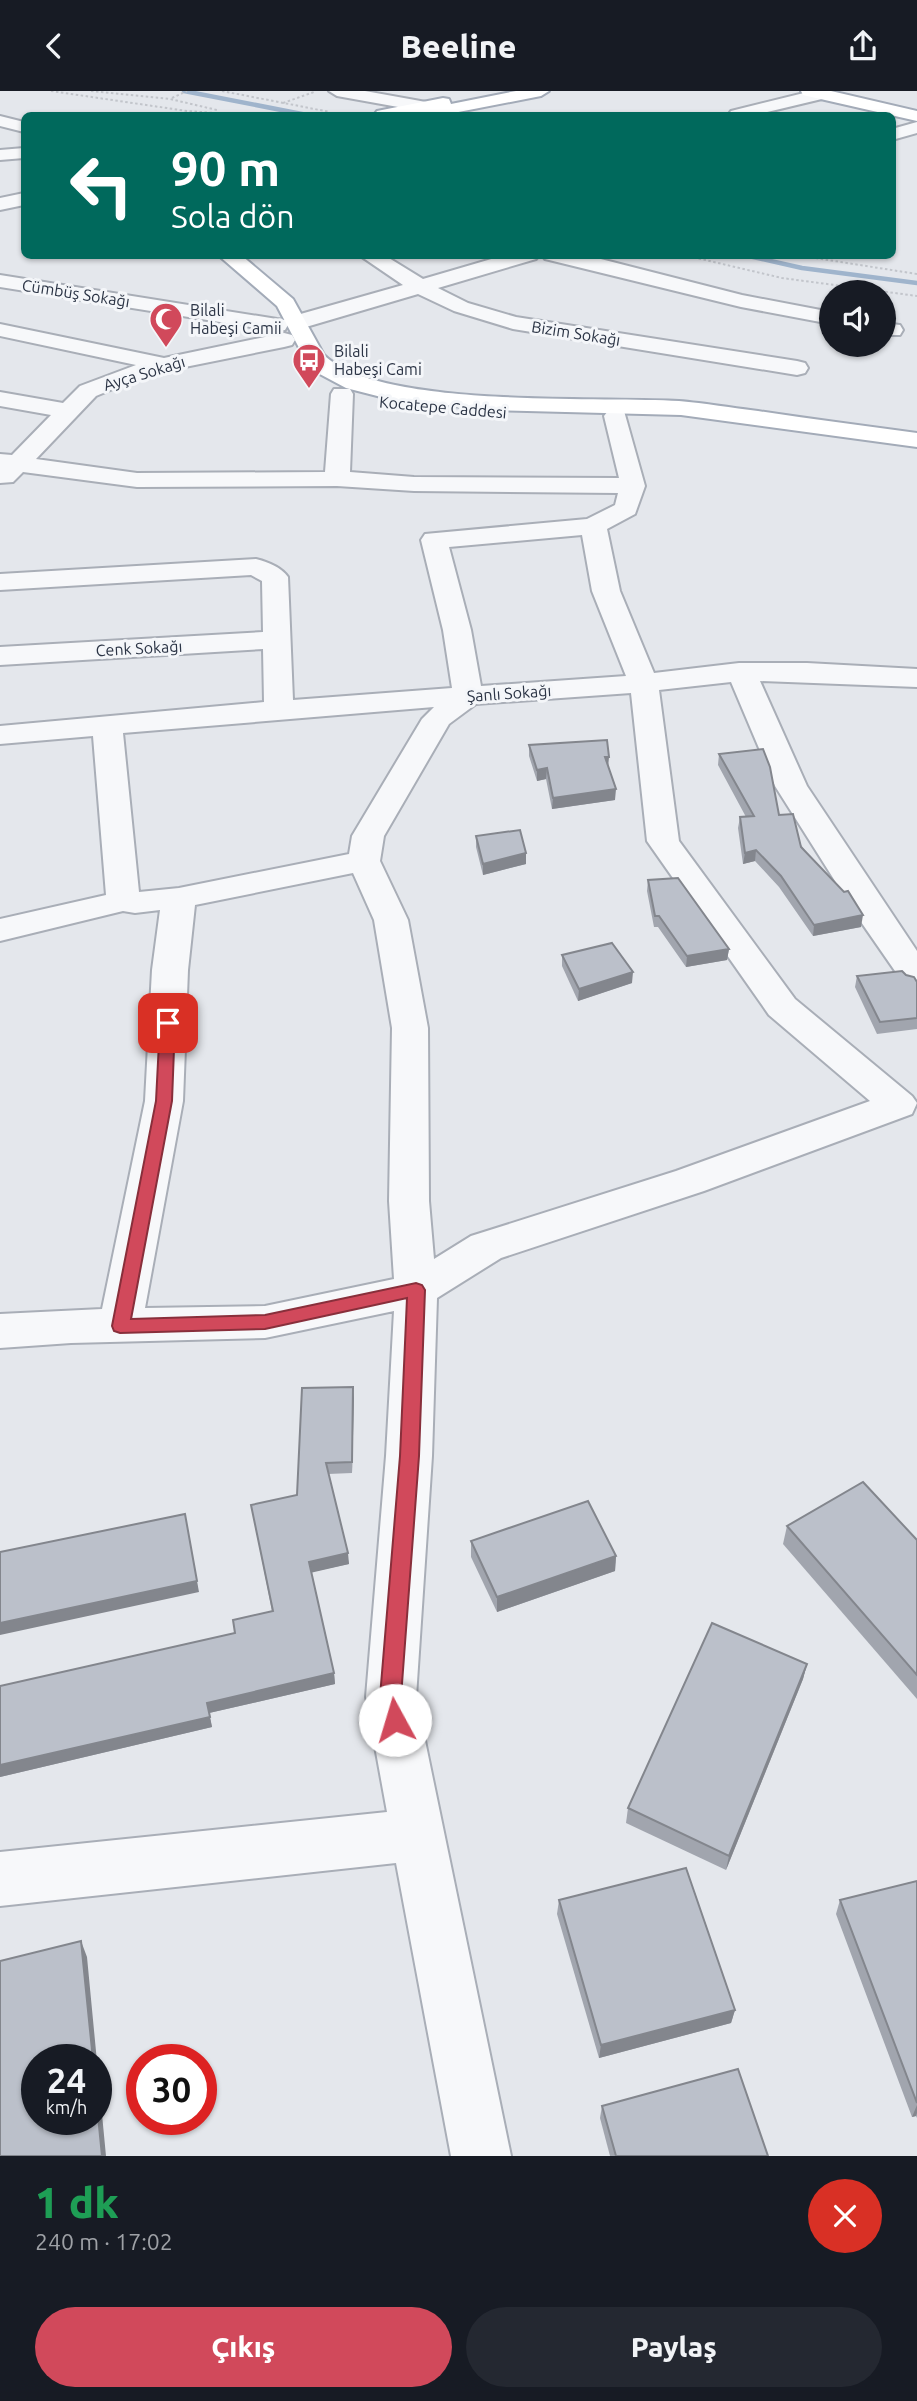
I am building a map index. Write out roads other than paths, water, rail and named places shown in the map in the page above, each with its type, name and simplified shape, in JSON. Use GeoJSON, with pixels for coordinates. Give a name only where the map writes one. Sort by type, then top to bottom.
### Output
{"type":"FeatureCollection","features":[{"type":"Feature","properties":{"kind":"main road"},"geometry":{"type":"LineString","coordinates":[[423,111],[504,91]]}},
{"type":"Feature","properties":{"kind":"main road"},"geometry":{"type":"LineString","coordinates":[[423,111],[541,91]]}},
{"type":"Feature","properties":{"kind":"main road"},"geometry":{"type":"LineString","coordinates":[[842,91],[917,109]]}},
{"type":"Feature","properties":{"kind":"main road"},"geometry":{"type":"LineString","coordinates":[[814,92],[917,116]]}},
{"type":"Feature","properties":{"kind":"main road","name":"Kocatepe Caddesi"},"geometry":{"type":"LineString","coordinates":[[209,259],[291,331]]}},
{"type":"Feature","properties":{"kind":"main road","name":"Kocatepe Caddesi"},"geometry":{"type":"LineString","coordinates":[[233,259],[286,303],[295,362],[307,375],[330,390],[343,387],[381,402],[468,412],[616,411],[745,417],[917,440]]}},
{"type":"Feature","properties":{"kind":"street"},"geometry":{"type":"LineString","coordinates":[[337,91],[423,111]]}},
{"type":"Feature","properties":{"kind":"street"},"geometry":{"type":"LineString","coordinates":[[747,112],[814,92]]}},
{"type":"Feature","properties":{"kind":"street"},"geometry":{"type":"LineString","coordinates":[[0,121],[21,126]]}},
{"type":"Feature","properties":{"kind":"street"},"geometry":{"type":"LineString","coordinates":[[896,134],[917,127]]}},
{"type":"Feature","properties":{"kind":"street"},"geometry":{"type":"LineString","coordinates":[[0,155],[21,153]]}},
{"type":"Feature","properties":{"kind":"street"},"geometry":{"type":"LineString","coordinates":[[0,204],[21,200]]}},
{"type":"Feature","properties":{"kind":"street","name":"Bizim Sokağı"},"geometry":{"type":"LineString","coordinates":[[375,259],[422,288],[461,307],[513,323],[797,368]]}},
{"type":"Feature","properties":{"kind":"street","name":"Ayça Sokağı"},"geometry":{"type":"LineString","coordinates":[[5,469],[88,391],[129,374],[291,331],[516,259]]}},
{"type":"Feature","properties":{"kind":"street"},"geometry":{"type":"LineString","coordinates":[[573,259],[741,301],[819,316]]}},
{"type":"Feature","properties":{"kind":"street","name":"Cümbüş Sokağı"},"geometry":{"type":"LineString","coordinates":[[0,281],[291,331]]}},
{"type":"Feature","properties":{"kind":"street"},"geometry":{"type":"LineString","coordinates":[[0,330],[163,365]]}},
{"type":"Feature","properties":{"kind":"street"},"geometry":{"type":"LineString","coordinates":[[337,479],[343,387]]}},
{"type":"Feature","properties":{"kind":"street"},"geometry":{"type":"LineString","coordinates":[[0,399],[68,411]]}},
{"type":"Feature","properties":{"kind":"street"},"geometry":{"type":"LineString","coordinates":[[481,2156],[391,1697],[409,1456],[416,1290],[409,1201],[410,1028],[391,920],[364,861],[368,836],[437,719],[468,696],[457,630],[434,540],[593,526],[626,509],[633,486],[616,411]]}},
{"type":"Feature","properties":{"kind":"street"},"geometry":{"type":"LineString","coordinates":[[5,469],[137,480],[337,479],[414,484],[633,486]]}},
{"type":"Feature","properties":{"kind":"street"},"geometry":{"type":"LineString","coordinates":[[593,526],[606,591],[645,683],[663,841],[782,1007],[908,1105]]}},
{"type":"Feature","properties":{"kind":"street"},"geometry":{"type":"LineString","coordinates":[[0,582],[257,567],[275,577],[279,710]]}},
{"type":"Feature","properties":{"kind":"street","name":"Cenk Sokağı"},"geometry":{"type":"LineString","coordinates":[[0,656],[278,641]]}},
{"type":"Feature","properties":{"kind":"street","name":"Şanlı Sokağı"},"geometry":{"type":"LineString","coordinates":[[0,736],[279,710],[645,683],[739,673],[807,672],[915,686]]}},
{"type":"Feature","properties":{"kind":"street"},"geometry":{"type":"LineString","coordinates":[[739,673],[748,684],[791,786],[876,919],[917,976]]}},
{"type":"Feature","properties":{"kind":"street"},"geometry":{"type":"LineString","coordinates":[[107,727],[122,901]]}},
{"type":"Feature","properties":{"kind":"street"},"geometry":{"type":"LineString","coordinates":[[0,930],[122,901],[135,903],[179,898],[364,861]]}},
{"type":"Feature","properties":{"kind":"street"},"geometry":{"type":"LineString","coordinates":[[120,1326],[164,1101],[170,970],[179,898]]}},
{"type":"Feature","properties":{"kind":"street"},"geometry":{"type":"LineString","coordinates":[[0,1331],[265,1322],[416,1290],[486,1247],[690,1181],[908,1105]]}},
{"type":"Feature","properties":{"kind":"street"},"geometry":{"type":"LineString","coordinates":[[0,1879],[418,1835]]}},
{"type":"Feature","properties":{"kind":"waterway"},"geometry":{"type":"LineString","coordinates":[[184,91],[292,112]]}},
{"type":"Feature","properties":{"kind":"waterway"},"geometry":{"type":"LineString","coordinates":[[762,259],[802,268],[917,283]]}},
{"type":"Feature","properties":{"kind":"place","name":"Bilali Habeşi Camii"},"geometry":{"type":"Point","coordinates":[166,349]}},
{"type":"Feature","properties":{"kind":"place","name":"Bilali Habeşi Cami"},"geometry":{"type":"Point","coordinates":[309,390]}}]}
